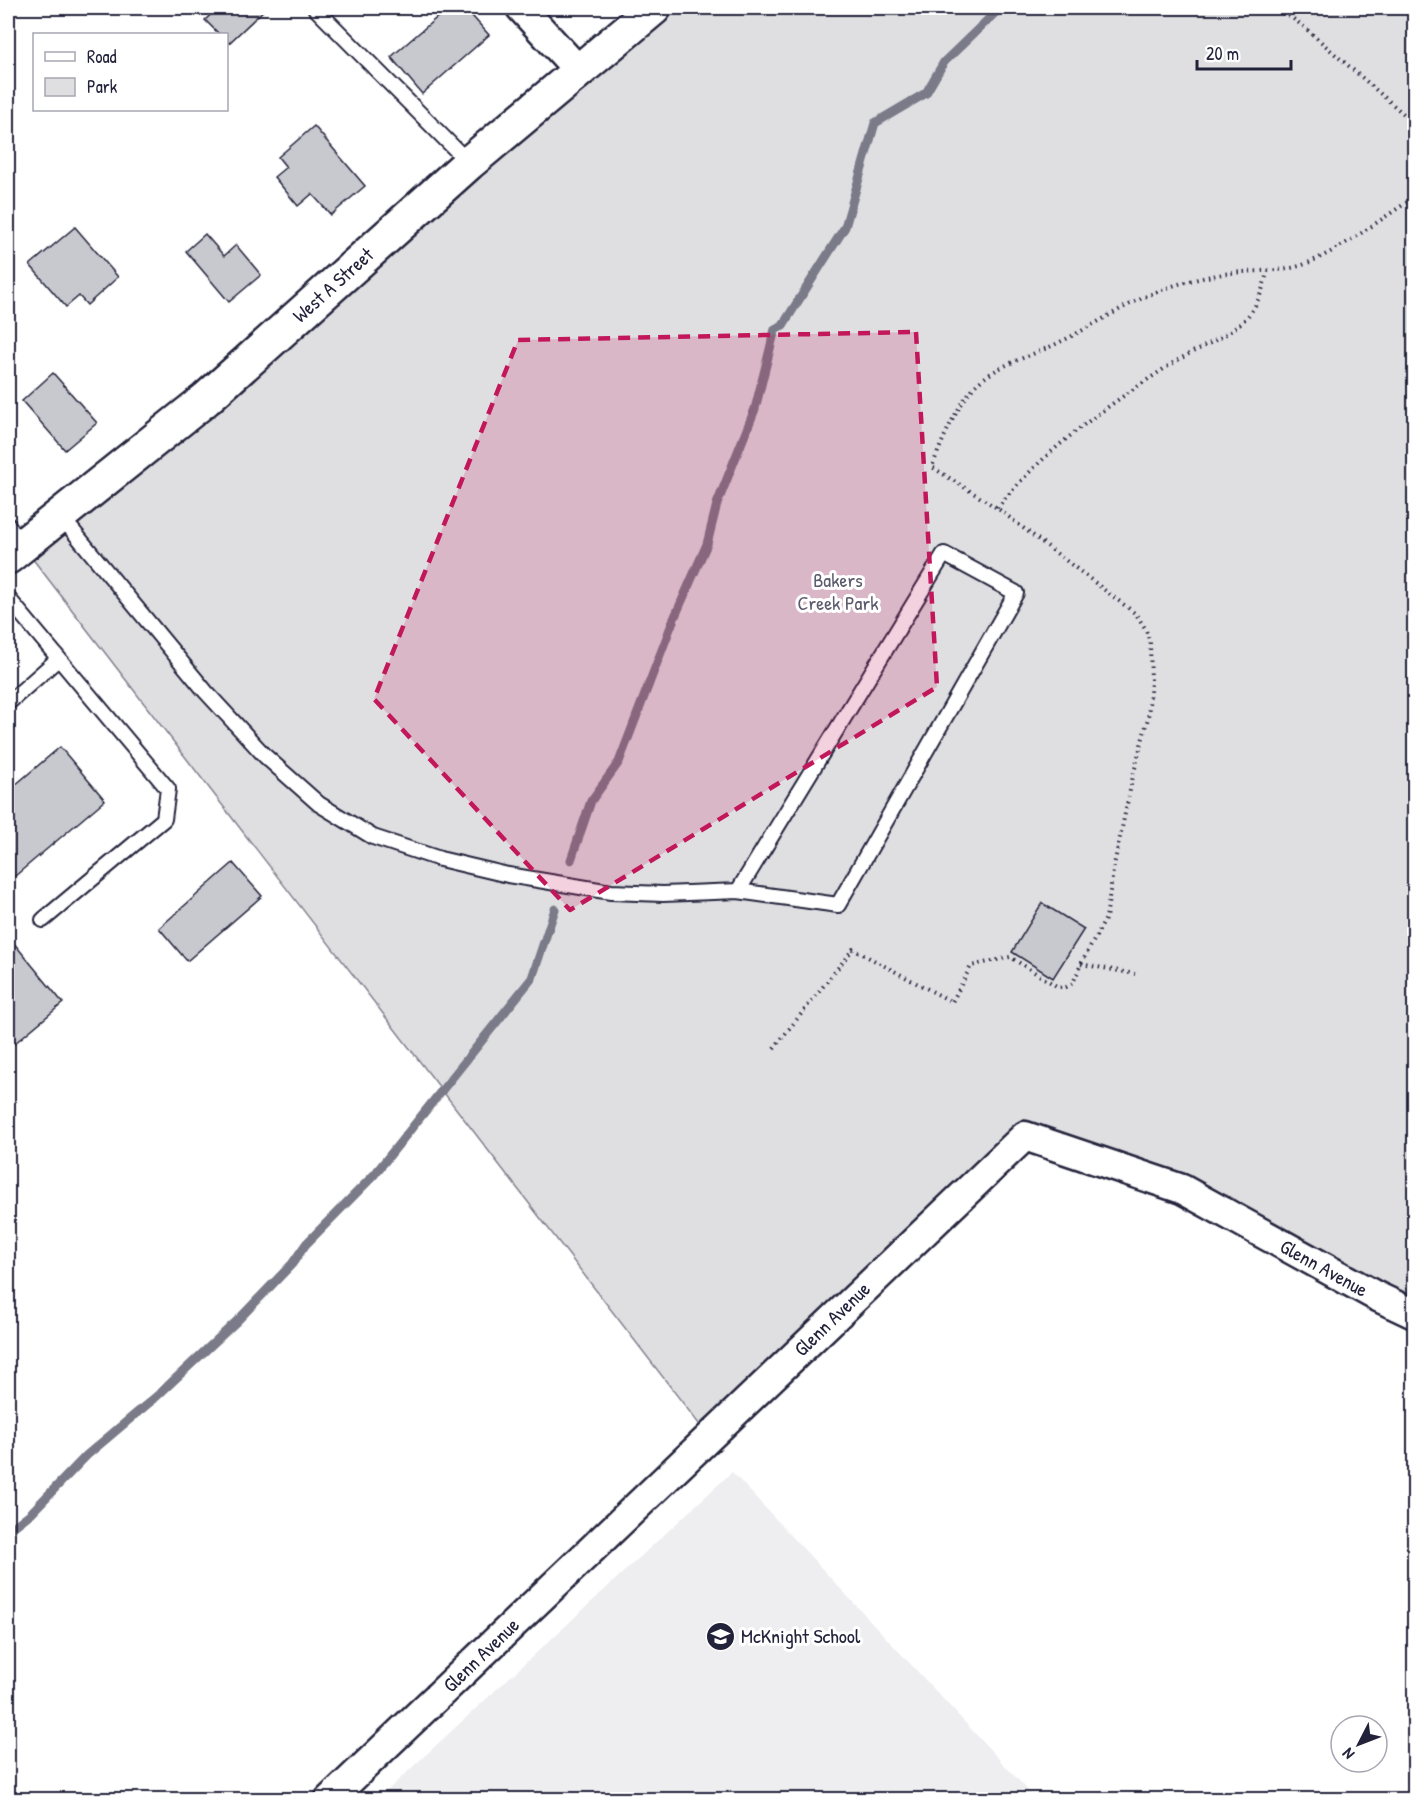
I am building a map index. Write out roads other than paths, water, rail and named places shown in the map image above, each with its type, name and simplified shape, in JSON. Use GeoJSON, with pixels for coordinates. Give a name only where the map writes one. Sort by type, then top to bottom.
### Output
{"type":"FeatureCollection","features":[{"type":"Feature","properties":{"kind":"street"},"geometry":{"type":"LineString","coordinates":[[521,8],[580,72]]}},
{"type":"Feature","properties":{"kind":"street","name":"West A Street"},"geometry":{"type":"LineString","coordinates":[[12,542],[59,514],[206,399],[470,163],[654,8]]}},
{"type":"Feature","properties":{"kind":"street","name":"Glenn Avenue"},"geometry":{"type":"LineString","coordinates":[[329,1800],[1025,1136],[1182,1189],[1376,1296],[1414,1314]]}},
{"type":"Feature","properties":{"kind":"lane"},"geometry":{"type":"LineString","coordinates":[[315,8],[470,163]]}},
{"type":"Feature","properties":{"kind":"lane"},"geometry":{"type":"LineString","coordinates":[[59,514],[206,692],[265,756],[320,804],[373,837],[440,859],[496,873],[611,892],[663,894],[738,891],[838,905],[1016,593],[944,554],[738,891]]}},
{"type":"Feature","properties":{"kind":"lane"},"geometry":{"type":"LineString","coordinates":[[8,598],[168,789],[164,819],[43,920]]}},
{"type":"Feature","properties":{"kind":"lane"},"geometry":{"type":"LineString","coordinates":[[8,703],[58,659]]}},
{"type":"Feature","properties":{"kind":"waterway"},"geometry":{"type":"LineString","coordinates":[[571,860],[591,801],[619,762],[673,621],[707,544],[717,504],[755,409],[775,329],[783,325],[845,227],[875,123],[926,93],[944,62],[1000,8]]}},
{"type":"Feature","properties":{"kind":"waterway"},"geometry":{"type":"LineString","coordinates":[[8,1531],[31,1513],[87,1455],[157,1396],[238,1320],[292,1264],[306,1244],[374,1175],[532,978],[555,909]]}},
{"type":"Feature","properties":{"kind":"place","name":"McKnight School"},"geometry":{"type":"Point","coordinates":[720,1636]}},
{"type":"Feature","properties":{"kind":"park label","name":"Bakers Creek Park"},"geometry":{"type":"Point","coordinates":[838,592]}}]}
